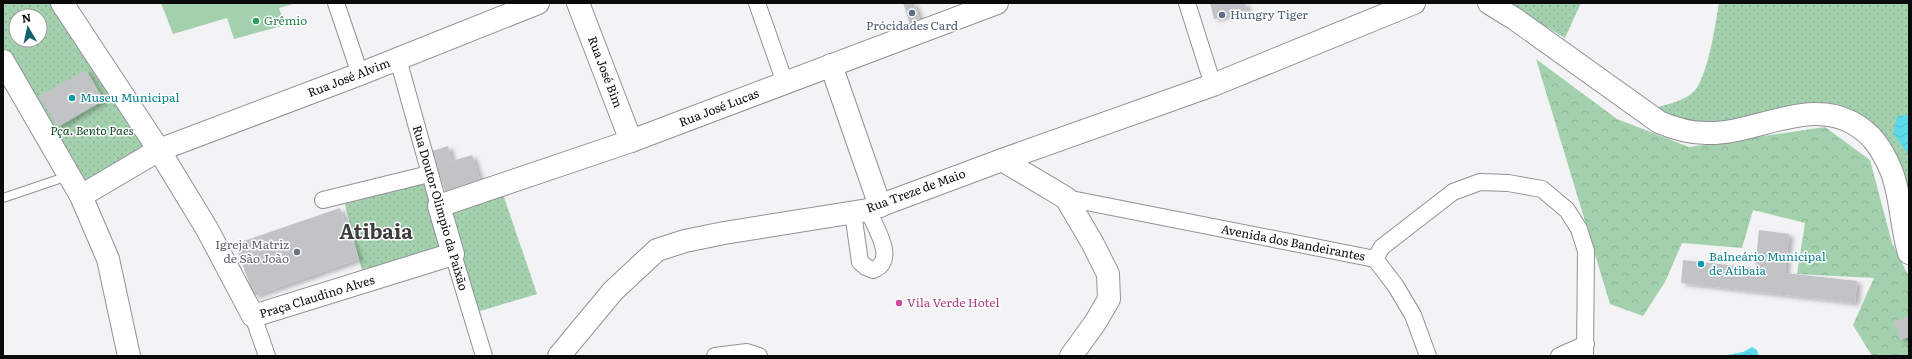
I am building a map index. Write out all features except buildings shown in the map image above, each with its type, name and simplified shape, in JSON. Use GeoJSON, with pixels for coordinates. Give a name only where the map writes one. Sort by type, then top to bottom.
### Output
{"type":"FeatureCollection","features":[{"type":"Feature","properties":{"kind":"main road","name":"Praça Claudino Alves"},"geometry":{"type":"LineString","coordinates":[[62,3],[158,150],[207,229],[253,316],[452,254]]}},
{"type":"Feature","properties":{"kind":"main road","name":"Rua José Alvim"},"geometry":{"type":"LineString","coordinates":[[81,196],[158,150],[360,74],[538,3]]}},
{"type":"Feature","properties":{"kind":"main road","name":"Rua José Bim"},"geometry":{"type":"LineString","coordinates":[[578,3],[631,141]]}},
{"type":"Feature","properties":{"kind":"main road","name":"Rua José Lucas"},"geometry":{"type":"LineString","coordinates":[[439,206],[631,141],[997,3]]}},
{"type":"Feature","properties":{"kind":"main road","name":"Rua Treze de Maio"},"geometry":{"type":"LineString","coordinates":[[559,356],[612,291],[657,250],[685,241],[724,233],[867,210],[1213,85],[1414,3]]}},
{"type":"Feature","properties":{"kind":"main road"},"geometry":{"type":"LineString","coordinates":[[1489,3],[1495,5],[1660,122],[1681,131],[1707,134],[1741,130],[1811,113],[1839,116],[1865,129],[1880,147],[1891,171],[1909,253]]}},
{"type":"Feature","properties":{"kind":"main road"},"geometry":{"type":"LineString","coordinates":[[3,61],[81,196],[108,259],[128,356]]}},
{"type":"Feature","properties":{"kind":"main road"},"geometry":{"type":"LineString","coordinates":[[831,65],[867,210]]}},
{"type":"Feature","properties":{"kind":"main road","name":"Avenida dos Bandeirantes"},"geometry":{"type":"LineString","coordinates":[[1002,160],[1066,198]]}},
{"type":"Feature","properties":{"kind":"main road"},"geometry":{"type":"LineString","coordinates":[[1066,198],[1093,244],[1108,274],[1109,299],[1095,323],[1071,356]]}},
{"type":"Feature","properties":{"kind":"main road","name":"Rua Doutor Olimpio da Paixão"},"geometry":{"type":"LineString","coordinates":[[439,206],[452,254]]}},
{"type":"Feature","properties":{"kind":"street"},"geometry":{"type":"LineString","coordinates":[[336,3],[360,74]]}},
{"type":"Feature","properties":{"kind":"street"},"geometry":{"type":"LineString","coordinates":[[756,3],[785,83]]}},
{"type":"Feature","properties":{"kind":"street"},"geometry":{"type":"LineString","coordinates":[[1187,3],[1213,85]]}},
{"type":"Feature","properties":{"kind":"street","name":"Rua Doutor Olimpio da Paixão"},"geometry":{"type":"LineString","coordinates":[[398,59],[439,206]]}},
{"type":"Feature","properties":{"kind":"street"},"geometry":{"type":"LineString","coordinates":[[323,200],[429,174]]}},
{"type":"Feature","properties":{"kind":"street","name":"Avenida dos Bandeirantes"},"geometry":{"type":"LineString","coordinates":[[1066,198],[1375,259],[1382,247],[1453,192],[1480,182],[1508,183],[1542,189],[1567,210],[1580,230],[1586,251],[1585,350]]}},
{"type":"Feature","properties":{"kind":"street","name":"Rua Doutor Olimpio da Paixão"},"geometry":{"type":"LineString","coordinates":[[452,254],[484,356]]}},
{"type":"Feature","properties":{"kind":"street"},"geometry":{"type":"LineString","coordinates":[[1375,259],[1413,315],[1428,356]]}},
{"type":"Feature","properties":{"kind":"street"},"geometry":{"type":"LineString","coordinates":[[253,316],[267,356]]}},
{"type":"Feature","properties":{"kind":"street"},"geometry":{"type":"LineString","coordinates":[[1559,356],[1585,350]]}},
{"type":"Feature","properties":{"kind":"street"},"geometry":{"type":"LineString","coordinates":[[715,356],[747,352],[759,356]]}},
{"type":"Feature","properties":{"kind":"lane"},"geometry":{"type":"LineString","coordinates":[[3,198],[69,176]]}},
{"type":"Feature","properties":{"kind":"green space","name":"Pça. Bento Paes"},"geometry":{"type":"Polygon","coordinates":[[[3,3],[57,3],[144,146],[80,184],[3,54],[3,3]]]}},
{"type":"Feature","properties":{"kind":"green space","name":"Grêmio"},"geometry":{"type":"Polygon","coordinates":[[[161,3],[297,3],[279,8],[285,25],[234,39],[227,18],[173,34],[161,3]]]}},
{"type":"Feature","properties":{"kind":"green space"},"geometry":{"type":"Polygon","coordinates":[[[1507,3],[1581,3],[1565,38],[1507,3]]]}},
{"type":"Feature","properties":{"kind":"green space"},"geometry":{"type":"Polygon","coordinates":[[[1719,3],[1909,3],[1909,231],[1869,123],[1736,119],[1707,123],[1678,119],[1655,108],[1683,99],[1696,89],[1701,81],[1708,60],[1719,3]]]}},
{"type":"Feature","properties":{"kind":"green space"},"geometry":{"type":"Polygon","coordinates":[[[1536,59],[1617,119],[1689,147],[1825,127],[1870,160],[1892,243],[1909,277],[1909,356],[1872,356],[1853,325],[1874,278],[1797,274],[1805,223],[1753,210],[1742,248],[1682,243],[1665,282],[1643,316],[1610,304],[1536,59]]]}},
{"type":"Feature","properties":{"kind":"green space"},"geometry":{"type":"Polygon","coordinates":[[[426,179],[445,249],[363,274],[343,197],[426,179]]]}},
{"type":"Feature","properties":{"kind":"green space"},"geometry":{"type":"Polygon","coordinates":[[[502,191],[537,294],[477,312],[446,213],[502,191]]]}},
{"type":"Feature","properties":{"kind":"water"},"geometry":{"type":"Polygon","coordinates":[[[1909,115],[1909,156],[1893,133],[1897,116],[1909,115]]]}},
{"type":"Feature","properties":{"kind":"water"},"geometry":{"type":"Polygon","coordinates":[[[1752,347],[1757,350],[1759,356],[1723,356],[1743,352],[1752,347]]]}},
{"type":"Feature","properties":{"kind":"place","name":"Prócidades Card"},"geometry":{"type":"Point","coordinates":[912,13]}},
{"type":"Feature","properties":{"kind":"place","name":"Hungry Tiger"},"geometry":{"type":"Point","coordinates":[1222,15]}},
{"type":"Feature","properties":{"kind":"place","name":"Grêmio"},"geometry":{"type":"Point","coordinates":[256,21]}},
{"type":"Feature","properties":{"kind":"place","name":"Museu Municipal"},"geometry":{"type":"Point","coordinates":[72,98]}},
{"type":"Feature","properties":{"kind":"place","name":"Igreja Matriz de São João"},"geometry":{"type":"Point","coordinates":[297,252]}},
{"type":"Feature","properties":{"kind":"place","name":"Balneário Municipal de Atibaia"},"geometry":{"type":"Point","coordinates":[1701,264]}},
{"type":"Feature","properties":{"kind":"place","name":"Vila Verde Hotel"},"geometry":{"type":"Point","coordinates":[899,303]}},
{"type":"Feature","properties":{"kind":"district","name":"Atibaia"},"geometry":{"type":"Point","coordinates":[376,232]}}]}
